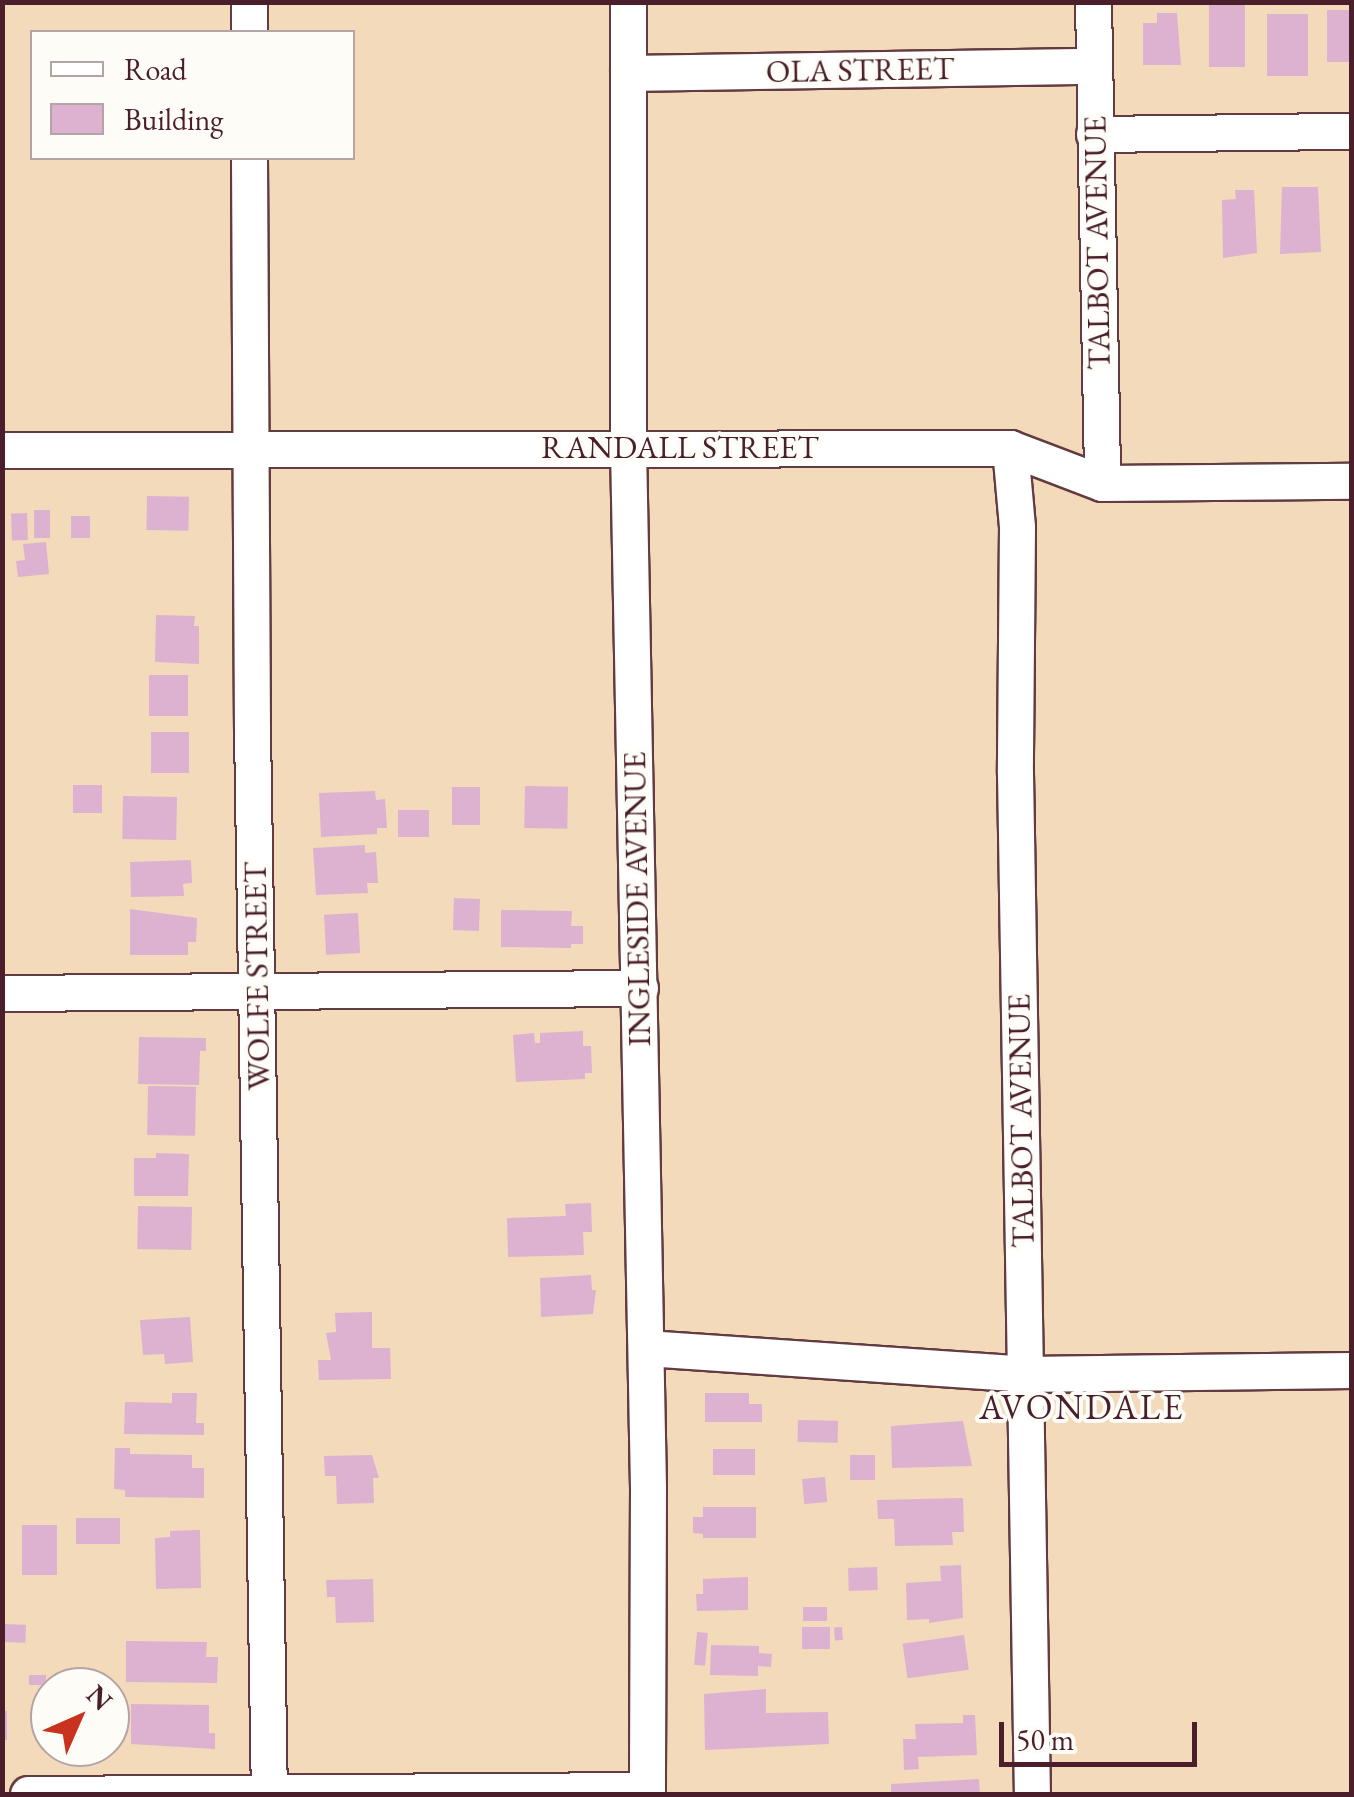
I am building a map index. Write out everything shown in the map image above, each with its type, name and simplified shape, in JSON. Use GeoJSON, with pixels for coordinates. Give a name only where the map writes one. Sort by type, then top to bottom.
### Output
{"type":"FeatureCollection","features":[{"type":"Feature","properties":{"kind":"street"},"geometry":{"type":"LineString","coordinates":[[249,2],[249,30]]}},
{"type":"Feature","properties":{"kind":"street","name":"INGLESIDE AVENUE"},"geometry":{"type":"LineString","coordinates":[[628,2],[628,446],[646,1348],[647,1792]]}},
{"type":"Feature","properties":{"kind":"street","name":"TALBOT AVENUE"},"geometry":{"type":"LineString","coordinates":[[1093,2],[1102,483]]}},
{"type":"Feature","properties":{"kind":"street","name":"OLA STREET"},"geometry":{"type":"LineString","coordinates":[[628,72],[1093,66]]}},
{"type":"Feature","properties":{"kind":"street"},"geometry":{"type":"LineString","coordinates":[[1094,134],[1352,131]]}},
{"type":"Feature","properties":{"kind":"street","name":"WOLFE STREET"},"geometry":{"type":"LineString","coordinates":[[249,160],[269,1793]]}},
{"type":"Feature","properties":{"kind":"street","name":"TALBOT AVENUE"},"geometry":{"type":"LineString","coordinates":[[1010,448],[1017,527],[1015,773],[1032,1794]]}},
{"type":"Feature","properties":{"kind":"street","name":"RANDALL STREET"},"geometry":{"type":"LineString","coordinates":[[2,450],[1010,448],[1102,483],[1352,480]]}},
{"type":"Feature","properties":{"kind":"street"},"geometry":{"type":"LineString","coordinates":[[2,993],[640,988]]}},
{"type":"Feature","properties":{"kind":"street"},"geometry":{"type":"LineString","coordinates":[[646,1348],[1024,1374],[1352,1370]]}},
{"type":"Feature","properties":{"kind":"street"},"geometry":{"type":"LineString","coordinates":[[28,1794],[647,1792]]}},
{"type":"Feature","properties":{"kind":"building"},"geometry":{"type":"Polygon","coordinates":[[[1209,2],[1245,2],[1245,67],[1209,67],[1209,2]]]}},
{"type":"Feature","properties":{"kind":"building"},"geometry":{"type":"Polygon","coordinates":[[[1327,10],[1352,10],[1352,62],[1327,62],[1327,10]]]}},
{"type":"Feature","properties":{"kind":"building"},"geometry":{"type":"Polygon","coordinates":[[[1157,13],[1177,13],[1181,65],[1143,65],[1143,23],[1157,23],[1157,13]]]}},
{"type":"Feature","properties":{"kind":"building"},"geometry":{"type":"Polygon","coordinates":[[[1267,14],[1308,14],[1308,76],[1267,76],[1267,14]]]}},
{"type":"Feature","properties":{"kind":"building"},"geometry":{"type":"Polygon","coordinates":[[[1282,187],[1318,187],[1321,252],[1280,254],[1282,187]]]}},
{"type":"Feature","properties":{"kind":"building"},"geometry":{"type":"Polygon","coordinates":[[[1235,190],[1254,190],[1257,253],[1223,258],[1222,200],[1236,199],[1235,190]]]}},
{"type":"Feature","properties":{"kind":"building"},"geometry":{"type":"Polygon","coordinates":[[[147,496],[189,497],[188,531],[146,530],[147,496]]]}},
{"type":"Feature","properties":{"kind":"building"},"geometry":{"type":"Polygon","coordinates":[[[34,510],[50,510],[50,538],[34,538],[34,510]]]}},
{"type":"Feature","properties":{"kind":"building"},"geometry":{"type":"Polygon","coordinates":[[[27,513],[28,540],[12,541],[11,514],[27,513]]]}},
{"type":"Feature","properties":{"kind":"building"},"geometry":{"type":"Polygon","coordinates":[[[71,516],[90,516],[90,538],[71,538],[71,516]]]}},
{"type":"Feature","properties":{"kind":"building"},"geometry":{"type":"Polygon","coordinates":[[[46,542],[49,574],[18,577],[16,561],[25,560],[23,544],[46,542]]]}},
{"type":"Feature","properties":{"kind":"building"},"geometry":{"type":"Polygon","coordinates":[[[156,615],[195,616],[194,626],[199,626],[199,664],[155,662],[156,615]]]}},
{"type":"Feature","properties":{"kind":"building"},"geometry":{"type":"Polygon","coordinates":[[[149,675],[188,675],[188,716],[149,716],[149,675]]]}},
{"type":"Feature","properties":{"kind":"building"},"geometry":{"type":"Polygon","coordinates":[[[151,732],[189,732],[189,773],[151,773],[151,732]]]}},
{"type":"Feature","properties":{"kind":"building"},"geometry":{"type":"Polygon","coordinates":[[[73,785],[102,785],[102,813],[73,813],[73,785]]]}},
{"type":"Feature","properties":{"kind":"building"},"geometry":{"type":"Polygon","coordinates":[[[525,786],[568,787],[567,829],[524,828],[525,786]]]}},
{"type":"Feature","properties":{"kind":"building"},"geometry":{"type":"Polygon","coordinates":[[[452,787],[480,787],[480,825],[452,825],[452,787]]]}},
{"type":"Feature","properties":{"kind":"building"},"geometry":{"type":"Polygon","coordinates":[[[375,791],[376,800],[385,799],[387,828],[377,828],[377,834],[321,837],[319,793],[375,791]]]}},
{"type":"Feature","properties":{"kind":"building"},"geometry":{"type":"Polygon","coordinates":[[[123,796],[177,797],[176,840],[122,839],[123,796]]]}},
{"type":"Feature","properties":{"kind":"building"},"geometry":{"type":"Polygon","coordinates":[[[398,810],[429,810],[429,837],[398,837],[398,810]]]}},
{"type":"Feature","properties":{"kind":"building"},"geometry":{"type":"Polygon","coordinates":[[[365,845],[365,853],[376,852],[378,883],[367,883],[368,893],[316,895],[313,848],[365,845]]]}},
{"type":"Feature","properties":{"kind":"building"},"geometry":{"type":"Polygon","coordinates":[[[191,860],[192,883],[183,884],[184,896],[131,897],[130,862],[191,860]]]}},
{"type":"Feature","properties":{"kind":"building"},"geometry":{"type":"Polygon","coordinates":[[[454,898],[480,899],[479,931],[453,930],[454,898]]]}},
{"type":"Feature","properties":{"kind":"building"},"geometry":{"type":"Polygon","coordinates":[[[130,909],[197,918],[196,942],[188,942],[188,955],[130,955],[130,909]]]}},
{"type":"Feature","properties":{"kind":"building"},"geometry":{"type":"Polygon","coordinates":[[[501,910],[572,911],[571,926],[583,926],[583,944],[571,944],[571,948],[501,947],[501,910]]]}},
{"type":"Feature","properties":{"kind":"building"},"geometry":{"type":"Polygon","coordinates":[[[358,913],[360,953],[326,955],[324,915],[358,913]]]}},
{"type":"Feature","properties":{"kind":"building"},"geometry":{"type":"Polygon","coordinates":[[[583,1031],[583,1046],[591,1046],[592,1073],[585,1073],[585,1079],[516,1082],[513,1035],[534,1033],[535,1043],[540,1043],[540,1033],[583,1031]]]}},
{"type":"Feature","properties":{"kind":"building"},"geometry":{"type":"Polygon","coordinates":[[[139,1037],[206,1038],[206,1051],[200,1051],[199,1085],[138,1084],[139,1037]]]}},
{"type":"Feature","properties":{"kind":"building"},"geometry":{"type":"Polygon","coordinates":[[[148,1086],[196,1087],[195,1136],[147,1135],[148,1086]]]}},
{"type":"Feature","properties":{"kind":"building"},"geometry":{"type":"Polygon","coordinates":[[[156,1153],[189,1154],[188,1196],[134,1196],[134,1158],[156,1158],[156,1153]]]}},
{"type":"Feature","properties":{"kind":"building"},"geometry":{"type":"Polygon","coordinates":[[[591,1203],[592,1232],[583,1232],[584,1255],[508,1257],[507,1218],[566,1216],[565,1204],[591,1203]]]}},
{"type":"Feature","properties":{"kind":"building"},"geometry":{"type":"Polygon","coordinates":[[[138,1206],[192,1207],[191,1250],[137,1249],[138,1206]]]}},
{"type":"Feature","properties":{"kind":"building"},"geometry":{"type":"Polygon","coordinates":[[[591,1275],[592,1290],[596,1290],[593,1314],[541,1317],[540,1278],[591,1275]]]}},
{"type":"Feature","properties":{"kind":"building"},"geometry":{"type":"Polygon","coordinates":[[[372,1312],[372,1348],[390,1348],[391,1379],[319,1380],[318,1360],[331,1360],[326,1333],[336,1332],[335,1313],[372,1312]]]}},
{"type":"Feature","properties":{"kind":"building"},"geometry":{"type":"Polygon","coordinates":[[[190,1317],[193,1362],[165,1364],[164,1354],[143,1355],[140,1320],[190,1317]]]}},
{"type":"Feature","properties":{"kind":"building"},"geometry":{"type":"Polygon","coordinates":[[[172,1393],[197,1393],[196,1423],[204,1423],[204,1435],[124,1434],[125,1402],[172,1403],[172,1393]]]}},
{"type":"Feature","properties":{"kind":"building"},"geometry":{"type":"Polygon","coordinates":[[[705,1393],[749,1393],[749,1404],[762,1404],[762,1422],[705,1422],[705,1393]]]}},
{"type":"Feature","properties":{"kind":"building"},"geometry":{"type":"Polygon","coordinates":[[[798,1420],[838,1421],[838,1443],[798,1442],[798,1420]]]}},
{"type":"Feature","properties":{"kind":"building"},"geometry":{"type":"Polygon","coordinates":[[[963,1421],[972,1466],[892,1468],[891,1426],[963,1421]]]}},
{"type":"Feature","properties":{"kind":"building"},"geometry":{"type":"Polygon","coordinates":[[[115,1448],[130,1448],[130,1454],[192,1455],[192,1468],[204,1468],[204,1498],[125,1497],[125,1490],[114,1489],[115,1448]]]}},
{"type":"Feature","properties":{"kind":"building"},"geometry":{"type":"Polygon","coordinates":[[[713,1449],[755,1449],[755,1475],[713,1475],[713,1449]]]}},
{"type":"Feature","properties":{"kind":"building"},"geometry":{"type":"Polygon","coordinates":[[[372,1455],[379,1478],[373,1478],[374,1503],[337,1504],[336,1476],[325,1476],[324,1456],[372,1455]]]}},
{"type":"Feature","properties":{"kind":"building"},"geometry":{"type":"Polygon","coordinates":[[[850,1455],[875,1455],[875,1480],[850,1480],[850,1455]]]}},
{"type":"Feature","properties":{"kind":"building"},"geometry":{"type":"Polygon","coordinates":[[[825,1477],[827,1502],[804,1504],[802,1479],[825,1477]]]}},
{"type":"Feature","properties":{"kind":"building"},"geometry":{"type":"Polygon","coordinates":[[[963,1498],[964,1532],[952,1532],[953,1545],[895,1546],[894,1519],[878,1519],[877,1500],[963,1498]]]}},
{"type":"Feature","properties":{"kind":"building"},"geometry":{"type":"Polygon","coordinates":[[[703,1507],[756,1507],[756,1538],[703,1538],[703,1534],[693,1533],[693,1517],[703,1517],[703,1507]]]}},
{"type":"Feature","properties":{"kind":"building"},"geometry":{"type":"Polygon","coordinates":[[[76,1518],[120,1518],[120,1544],[76,1544],[76,1518]]]}},
{"type":"Feature","properties":{"kind":"building"},"geometry":{"type":"Polygon","coordinates":[[[22,1525],[57,1525],[57,1575],[22,1575],[22,1525]]]}},
{"type":"Feature","properties":{"kind":"building"},"geometry":{"type":"Polygon","coordinates":[[[200,1530],[201,1588],[156,1589],[155,1538],[170,1537],[170,1531],[200,1530]]]}},
{"type":"Feature","properties":{"kind":"building"},"geometry":{"type":"Polygon","coordinates":[[[961,1565],[963,1618],[929,1623],[929,1619],[907,1620],[906,1583],[941,1581],[940,1566],[961,1565]]]}},
{"type":"Feature","properties":{"kind":"building"},"geometry":{"type":"Polygon","coordinates":[[[877,1567],[878,1590],[849,1591],[848,1568],[877,1567]]]}},
{"type":"Feature","properties":{"kind":"building"},"geometry":{"type":"Polygon","coordinates":[[[748,1577],[748,1610],[697,1611],[696,1594],[703,1594],[703,1579],[748,1577]]]}},
{"type":"Feature","properties":{"kind":"building"},"geometry":{"type":"Polygon","coordinates":[[[373,1579],[374,1622],[336,1623],[335,1597],[327,1597],[326,1580],[373,1579]]]}},
{"type":"Feature","properties":{"kind":"building"},"geometry":{"type":"Polygon","coordinates":[[[803,1607],[827,1607],[827,1621],[803,1621],[803,1607]]]}},
{"type":"Feature","properties":{"kind":"building"},"geometry":{"type":"Polygon","coordinates":[[[2,1624],[26,1625],[25,1643],[2,1642],[2,1624]]]}},
{"type":"Feature","properties":{"kind":"building"},"geometry":{"type":"Polygon","coordinates":[[[802,1627],[830,1627],[830,1649],[802,1649],[802,1627]]]}},
{"type":"Feature","properties":{"kind":"building"},"geometry":{"type":"Polygon","coordinates":[[[842,1627],[843,1640],[835,1641],[834,1628],[842,1627]]]}},
{"type":"Feature","properties":{"kind":"building"},"geometry":{"type":"Polygon","coordinates":[[[697,1632],[708,1633],[705,1666],[694,1665],[697,1632]]]}},
{"type":"Feature","properties":{"kind":"building"},"geometry":{"type":"Polygon","coordinates":[[[964,1635],[969,1670],[907,1678],[903,1644],[964,1635]]]}},
{"type":"Feature","properties":{"kind":"building"},"geometry":{"type":"Polygon","coordinates":[[[126,1641],[207,1642],[206,1657],[218,1657],[217,1683],[130,1682],[130,1667],[126,1667],[126,1641]]]}},
{"type":"Feature","properties":{"kind":"building"},"geometry":{"type":"Polygon","coordinates":[[[711,1645],[759,1646],[759,1653],[772,1654],[771,1667],[758,1666],[758,1676],[710,1675],[711,1645]]]}},
{"type":"Feature","properties":{"kind":"building"},"geometry":{"type":"Polygon","coordinates":[[[766,1689],[766,1713],[828,1712],[829,1744],[705,1750],[704,1694],[766,1689]]]}},
{"type":"Feature","properties":{"kind":"building"},"geometry":{"type":"Polygon","coordinates":[[[131,1704],[209,1705],[209,1733],[215,1733],[215,1749],[131,1744],[131,1704]]]}},
{"type":"Feature","properties":{"kind":"building"},"geometry":{"type":"Polygon","coordinates":[[[2,1711],[7,1711],[7,1740],[2,1740],[2,1711]]]}},
{"type":"Feature","properties":{"kind":"building"},"geometry":{"type":"Polygon","coordinates":[[[963,1715],[975,1715],[977,1755],[918,1757],[919,1769],[904,1770],[903,1739],[916,1739],[915,1724],[963,1723],[963,1715]]]}},
{"type":"Feature","properties":{"kind":"building"},"geometry":{"type":"Polygon","coordinates":[[[979,1779],[980,1794],[891,1794],[891,1784],[979,1779]]]}},
{"type":"Feature","properties":{"kind":"district","name":"AVONDALE"},"geometry":{"type":"Point","coordinates":[1082,1407]}}]}
